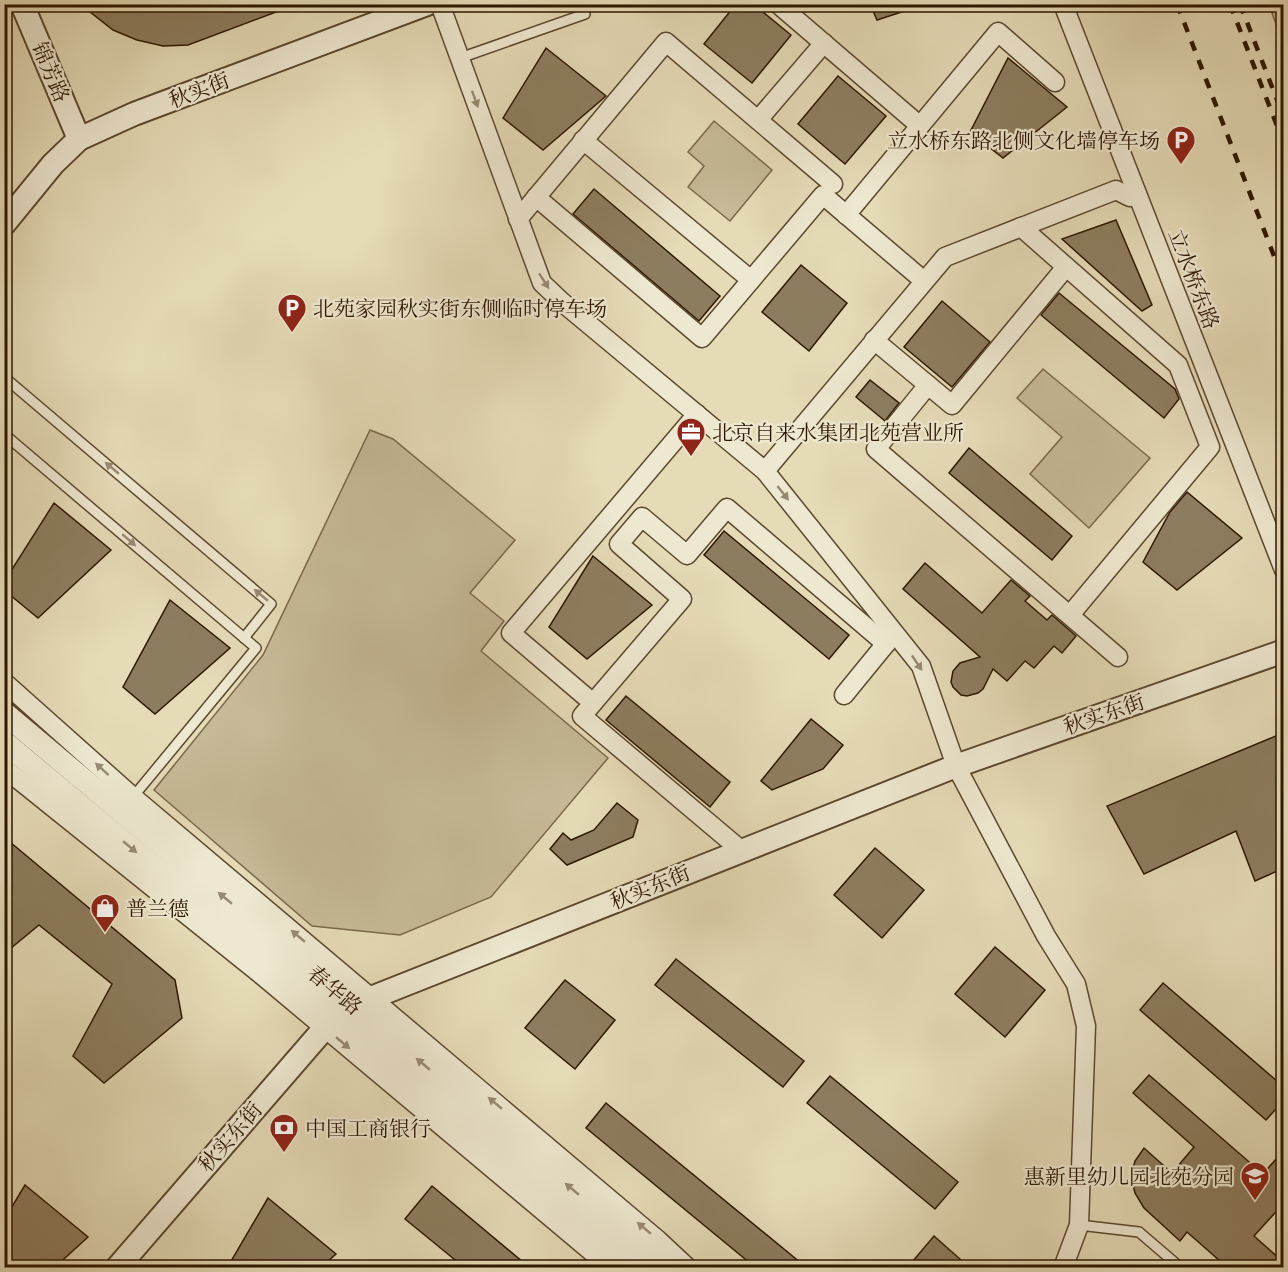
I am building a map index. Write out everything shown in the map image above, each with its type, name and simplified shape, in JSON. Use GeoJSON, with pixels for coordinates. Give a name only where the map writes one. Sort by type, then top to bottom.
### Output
{"type":"FeatureCollection","features":[{"type":"Feature","properties":{"kind":"street","name":"锦芳路"},"geometry":{"type":"LineString","coordinates":[[22,4],[79,139]]}},
{"type":"Feature","properties":{"kind":"street","name":"秋实街"},"geometry":{"type":"LineString","coordinates":[[4,224],[52,164],[79,139],[134,114],[427,4]]}},
{"type":"Feature","properties":{"kind":"street"},"geometry":{"type":"LineString","coordinates":[[440,4],[542,283],[765,471],[890,639]]}},
{"type":"Feature","properties":{"kind":"street"},"geometry":{"type":"LineString","coordinates":[[778,4],[919,125]]}},
{"type":"Feature","properties":{"kind":"street","name":"立水桥东路"},"geometry":{"type":"LineString","coordinates":[[1064,4],[1284,570]]}},
{"type":"Feature","properties":{"kind":"street"},"geometry":{"type":"LineString","coordinates":[[851,209],[998,32],[1055,82]]}},
{"type":"Feature","properties":{"kind":"street"},"geometry":{"type":"LineString","coordinates":[[518,219],[666,42],[758,120],[924,281]]}},
{"type":"Feature","properties":{"kind":"street"},"geometry":{"type":"LineString","coordinates":[[758,120],[824,43]]}},
{"type":"Feature","properties":{"kind":"street"},"geometry":{"type":"LineString","coordinates":[[583,140],[751,280]]}},
{"type":"Feature","properties":{"kind":"street"},"geometry":{"type":"LineString","coordinates":[[536,197],[702,338],[828,190]]}},
{"type":"Feature","properties":{"kind":"street"},"geometry":{"type":"LineString","coordinates":[[765,471],[945,256],[1116,190],[1130,197],[1137,194]]}},
{"type":"Feature","properties":{"kind":"street"},"geometry":{"type":"LineString","coordinates":[[1021,227],[1178,365],[1210,447],[1070,615]]}},
{"type":"Feature","properties":{"kind":"street"},"geometry":{"type":"LineString","coordinates":[[874,340],[952,405],[1066,267]]}},
{"type":"Feature","properties":{"kind":"street"},"geometry":{"type":"LineString","coordinates":[[928,385],[876,449],[1118,657]]}},
{"type":"Feature","properties":{"kind":"street"},"geometry":{"type":"LineString","coordinates":[[593,703],[511,633],[697,414]]}},
{"type":"Feature","properties":{"kind":"street"},"geometry":{"type":"LineString","coordinates":[[742,851],[582,716],[682,599],[619,544],[642,517],[687,555],[727,508],[921,666],[956,766],[1046,936],[1076,984],[1086,1026],[1079,1225],[1063,1268]]}},
{"type":"Feature","properties":{"kind":"street"},"geometry":{"type":"LineString","coordinates":[[844,695],[890,639]]}},
{"type":"Feature","properties":{"kind":"street","name":"秋实东街"},"geometry":{"type":"LineString","coordinates":[[117,1268],[335,1015],[371,998],[956,766],[1284,651]]}},
{"type":"Feature","properties":{"kind":"street"},"geometry":{"type":"LineString","coordinates":[[4,682],[133,797],[658,1240],[688,1268]]}},
{"type":"Feature","properties":{"kind":"street","name":"春华路"},"geometry":{"type":"LineString","coordinates":[[4,714],[335,1015],[665,1268]]}},
{"type":"Feature","properties":{"kind":"street","name":"春华路"},"geometry":{"type":"LineString","coordinates":[[4,742],[335,1015],[633,1268]]}},
{"type":"Feature","properties":{"kind":"street"},"geometry":{"type":"LineString","coordinates":[[4,768],[335,1015],[611,1268]]}},
{"type":"Feature","properties":{"kind":"lane"},"geometry":{"type":"LineString","coordinates":[[460,58],[585,14]]}},
{"type":"Feature","properties":{"kind":"lane"},"geometry":{"type":"LineString","coordinates":[[4,377],[272,604],[244,638]]}},
{"type":"Feature","properties":{"kind":"lane"},"geometry":{"type":"LineString","coordinates":[[4,434],[256,648],[133,797]]}},
{"type":"Feature","properties":{"kind":"lane"},"geometry":{"type":"LineString","coordinates":[[1079,1225],[1139,1232],[1181,1268]]}},
{"type":"Feature","properties":{"kind":"shaded area"},"geometry":{"type":"Polygon","coordinates":[[[1269,5],[1283,5],[1283,43],[1269,5]]]}},
{"type":"Feature","properties":{"kind":"shaded area"},"geometry":{"type":"Polygon","coordinates":[[[714,121],[772,170],[730,221],[688,187],[704,166],[688,152],[714,121]]]}},
{"type":"Feature","properties":{"kind":"shaded area"},"geometry":{"type":"Polygon","coordinates":[[[1043,369],[1150,458],[1089,528],[1030,474],[1062,437],[1017,398],[1043,369]]]}},
{"type":"Feature","properties":{"kind":"shaded area"},"geometry":{"type":"Polygon","coordinates":[[[370,430],[393,439],[515,540],[470,593],[504,621],[481,651],[608,758],[491,897],[400,935],[312,926],[154,790],[263,655],[370,430]]]}},
{"type":"Feature","properties":{"kind":"building"},"geometry":{"type":"Polygon","coordinates":[[[80,4],[150,4],[195,8],[222,4],[292,6],[188,45],[163,46],[137,40],[113,30],[80,4]]]}},
{"type":"Feature","properties":{"kind":"building"},"geometry":{"type":"Polygon","coordinates":[[[736,4],[753,4],[791,35],[752,83],[704,44],[736,4]]]}},
{"type":"Feature","properties":{"kind":"building"},"geometry":{"type":"Polygon","coordinates":[[[870,4],[917,4],[917,7],[877,20],[870,4]]]}},
{"type":"Feature","properties":{"kind":"building"},"geometry":{"type":"Polygon","coordinates":[[[546,48],[606,96],[543,150],[503,118],[546,48]]]}},
{"type":"Feature","properties":{"kind":"building"},"geometry":{"type":"Polygon","coordinates":[[[1008,58],[1067,107],[1003,158],[970,132],[1008,58]]]}},
{"type":"Feature","properties":{"kind":"building"},"geometry":{"type":"Polygon","coordinates":[[[838,76],[886,116],[845,164],[798,124],[838,76]]]}},
{"type":"Feature","properties":{"kind":"building"},"geometry":{"type":"Polygon","coordinates":[[[594,189],[720,296],[699,321],[573,214],[594,189]]]}},
{"type":"Feature","properties":{"kind":"building"},"geometry":{"type":"Polygon","coordinates":[[[1116,220],[1152,305],[1142,311],[1062,239],[1116,220]]]}},
{"type":"Feature","properties":{"kind":"building"},"geometry":{"type":"Polygon","coordinates":[[[801,265],[847,303],[809,351],[762,312],[801,265]]]}},
{"type":"Feature","properties":{"kind":"building"},"geometry":{"type":"Polygon","coordinates":[[[1059,293],[1175,389],[1179,399],[1164,418],[1041,315],[1059,293]]]}},
{"type":"Feature","properties":{"kind":"building"},"geometry":{"type":"Polygon","coordinates":[[[942,301],[990,342],[952,387],[904,347],[942,301]]]}},
{"type":"Feature","properties":{"kind":"building"},"geometry":{"type":"Polygon","coordinates":[[[870,380],[899,403],[885,421],[856,397],[870,380]]]}},
{"type":"Feature","properties":{"kind":"building"},"geometry":{"type":"Polygon","coordinates":[[[969,448],[1072,536],[1052,560],[949,473],[969,448]]]}},
{"type":"Feature","properties":{"kind":"building"},"geometry":{"type":"Polygon","coordinates":[[[1187,492],[1242,538],[1177,590],[1143,562],[1170,512],[1187,492]]]}},
{"type":"Feature","properties":{"kind":"building"},"geometry":{"type":"Polygon","coordinates":[[[54,503],[111,550],[38,618],[4,590],[4,582],[54,503]]]}},
{"type":"Feature","properties":{"kind":"building"},"geometry":{"type":"Polygon","coordinates":[[[724,531],[849,635],[829,659],[704,555],[724,531]]]}},
{"type":"Feature","properties":{"kind":"building"},"geometry":{"type":"Polygon","coordinates":[[[593,556],[652,605],[587,659],[549,627],[593,556]]]}},
{"type":"Feature","properties":{"kind":"building"},"geometry":{"type":"Polygon","coordinates":[[[925,563],[982,613],[1011,580],[1030,596],[1025,601],[1047,620],[1052,615],[1076,636],[1062,653],[1054,646],[1034,668],[1025,661],[1007,681],[993,669],[983,689],[967,696],[961,695],[951,682],[953,671],[960,663],[980,657],[903,589],[925,563]]]}},
{"type":"Feature","properties":{"kind":"building"},"geometry":{"type":"Polygon","coordinates":[[[170,600],[230,648],[155,714],[123,687],[170,600]]]}},
{"type":"Feature","properties":{"kind":"building"},"geometry":{"type":"Polygon","coordinates":[[[626,696],[730,782],[710,807],[606,720],[626,696]]]}},
{"type":"Feature","properties":{"kind":"building"},"geometry":{"type":"Polygon","coordinates":[[[811,719],[843,745],[823,769],[772,790],[761,781],[811,719]]]}},
{"type":"Feature","properties":{"kind":"building"},"geometry":{"type":"Polygon","coordinates":[[[1276,736],[1284,754],[1284,868],[1255,881],[1236,831],[1144,874],[1107,806],[1276,736]]]}},
{"type":"Feature","properties":{"kind":"building"},"geometry":{"type":"Polygon","coordinates":[[[617,803],[638,820],[633,837],[567,865],[550,849],[563,833],[571,840],[594,830],[617,803]]]}},
{"type":"Feature","properties":{"kind":"building"},"geometry":{"type":"Polygon","coordinates":[[[4,837],[175,980],[182,1018],[104,1083],[73,1056],[112,984],[39,925],[4,954],[4,837]]]}},
{"type":"Feature","properties":{"kind":"building"},"geometry":{"type":"Polygon","coordinates":[[[875,848],[924,890],[882,938],[834,895],[875,848]]]}},
{"type":"Feature","properties":{"kind":"building"},"geometry":{"type":"Polygon","coordinates":[[[995,947],[1045,990],[1005,1037],[955,994],[995,947]]]}},
{"type":"Feature","properties":{"kind":"building"},"geometry":{"type":"Polygon","coordinates":[[[676,959],[804,1061],[783,1087],[655,985],[676,959]]]}},
{"type":"Feature","properties":{"kind":"building"},"geometry":{"type":"Polygon","coordinates":[[[565,980],[615,1020],[575,1069],[525,1028],[565,980]]]}},
{"type":"Feature","properties":{"kind":"building"},"geometry":{"type":"Polygon","coordinates":[[[1163,983],[1284,1087],[1284,1100],[1266,1120],[1140,1010],[1163,983]]]}},
{"type":"Feature","properties":{"kind":"building"},"geometry":{"type":"Polygon","coordinates":[[[1149,1075],[1263,1174],[1284,1150],[1284,1203],[1254,1236],[1282,1261],[1276,1268],[1228,1268],[1187,1232],[1180,1241],[1144,1208],[1135,1193],[1131,1177],[1135,1161],[1144,1148],[1172,1173],[1194,1147],[1133,1093],[1149,1075]]]}},
{"type":"Feature","properties":{"kind":"building"},"geometry":{"type":"Polygon","coordinates":[[[830,1076],[958,1182],[935,1209],[807,1103],[830,1076]]]}},
{"type":"Feature","properties":{"kind":"building"},"geometry":{"type":"Polygon","coordinates":[[[606,1103],[807,1268],[756,1268],[586,1128],[606,1103]]]}},
{"type":"Feature","properties":{"kind":"building"},"geometry":{"type":"Polygon","coordinates":[[[25,1185],[88,1237],[54,1268],[4,1268],[4,1220],[25,1185]]]}},
{"type":"Feature","properties":{"kind":"building"},"geometry":{"type":"Polygon","coordinates":[[[432,1186],[530,1268],[465,1268],[405,1219],[432,1186]]]}},
{"type":"Feature","properties":{"kind":"building"},"geometry":{"type":"Polygon","coordinates":[[[268,1198],[336,1254],[320,1268],[227,1268],[268,1198]]]}},
{"type":"Feature","properties":{"kind":"building"},"geometry":{"type":"Polygon","coordinates":[[[934,1236],[970,1268],[907,1268],[934,1236]]]}},
{"type":"Feature","properties":{"kind":"railway"},"geometry":{"type":"LineString","coordinates":[[1177,4],[1284,282]]}},
{"type":"Feature","properties":{"kind":"railway"},"geometry":{"type":"LineString","coordinates":[[1230,4],[1284,144]]}},
{"type":"Feature","properties":{"kind":"railway"},"geometry":{"type":"LineString","coordinates":[[1240,4],[1284,118]]}},
{"type":"Feature","properties":{"kind":"place","name":"立水桥东路北侧文化墙停车场"},"geometry":{"type":"Point","coordinates":[1181,166]}},
{"type":"Feature","properties":{"kind":"place","name":"北苑家园秋实街东侧临时停车场"},"geometry":{"type":"Point","coordinates":[292,334]}},
{"type":"Feature","properties":{"kind":"place","name":"北京自来水集团北苑营业所"},"geometry":{"type":"Point","coordinates":[691,458]}},
{"type":"Feature","properties":{"kind":"place","name":"普兰德"},"geometry":{"type":"Point","coordinates":[105,934]}},
{"type":"Feature","properties":{"kind":"place","name":"中国工商银行"},"geometry":{"type":"Point","coordinates":[284,1154]}},
{"type":"Feature","properties":{"kind":"place","name":"惠新里幼儿园北苑分园"},"geometry":{"type":"Point","coordinates":[1255,1202]}}]}
